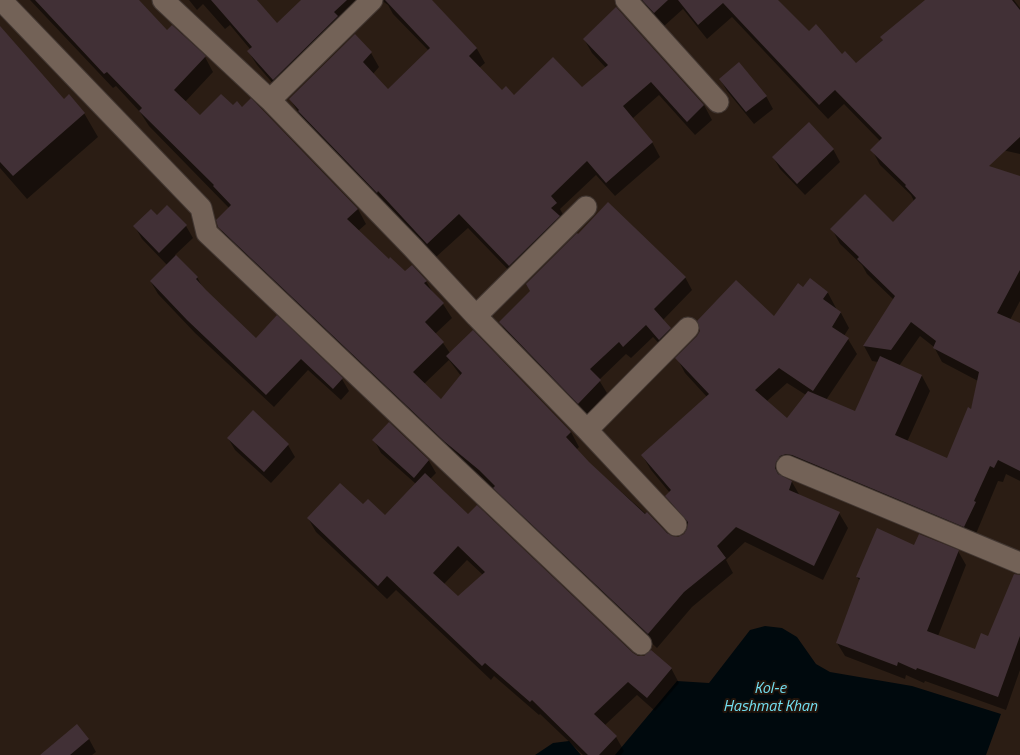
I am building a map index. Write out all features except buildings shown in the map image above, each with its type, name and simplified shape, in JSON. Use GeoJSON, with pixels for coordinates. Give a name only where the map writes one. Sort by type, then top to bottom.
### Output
{"type":"FeatureCollection","features":[{"type":"Feature","properties":{"kind":"street"},"geometry":{"type":"LineString","coordinates":[[2,0],[201,208],[207,233],[641,644]]}},
{"type":"Feature","properties":{"kind":"street"},"geometry":{"type":"LineString","coordinates":[[163,0],[270,100],[587,430],[676,525]]}},
{"type":"Feature","properties":{"kind":"street"},"geometry":{"type":"LineString","coordinates":[[270,100],[372,0]]}},
{"type":"Feature","properties":{"kind":"street"},"geometry":{"type":"LineString","coordinates":[[626,0],[718,102]]}},
{"type":"Feature","properties":{"kind":"street"},"geometry":{"type":"LineString","coordinates":[[476,316],[586,207]]}},
{"type":"Feature","properties":{"kind":"street"},"geometry":{"type":"LineString","coordinates":[[587,430],[688,328]]}},
{"type":"Feature","properties":{"kind":"street"},"geometry":{"type":"LineString","coordinates":[[787,466],[1020,563]]}},
{"type":"Feature","properties":{"kind":"water","name":"Kol-e Hashmat Khan"},"geometry":{"type":"Polygon","coordinates":[[[765,626],[782,628],[797,637],[816,664],[830,672],[912,686],[1001,714],[986,755],[615,755],[677,681],[709,683],[750,630],[765,626]]]}},
{"type":"Feature","properties":{"kind":"water"},"geometry":{"type":"Polygon","coordinates":[[[569,741],[581,755],[535,755],[553,743],[569,741]]]}}]}
